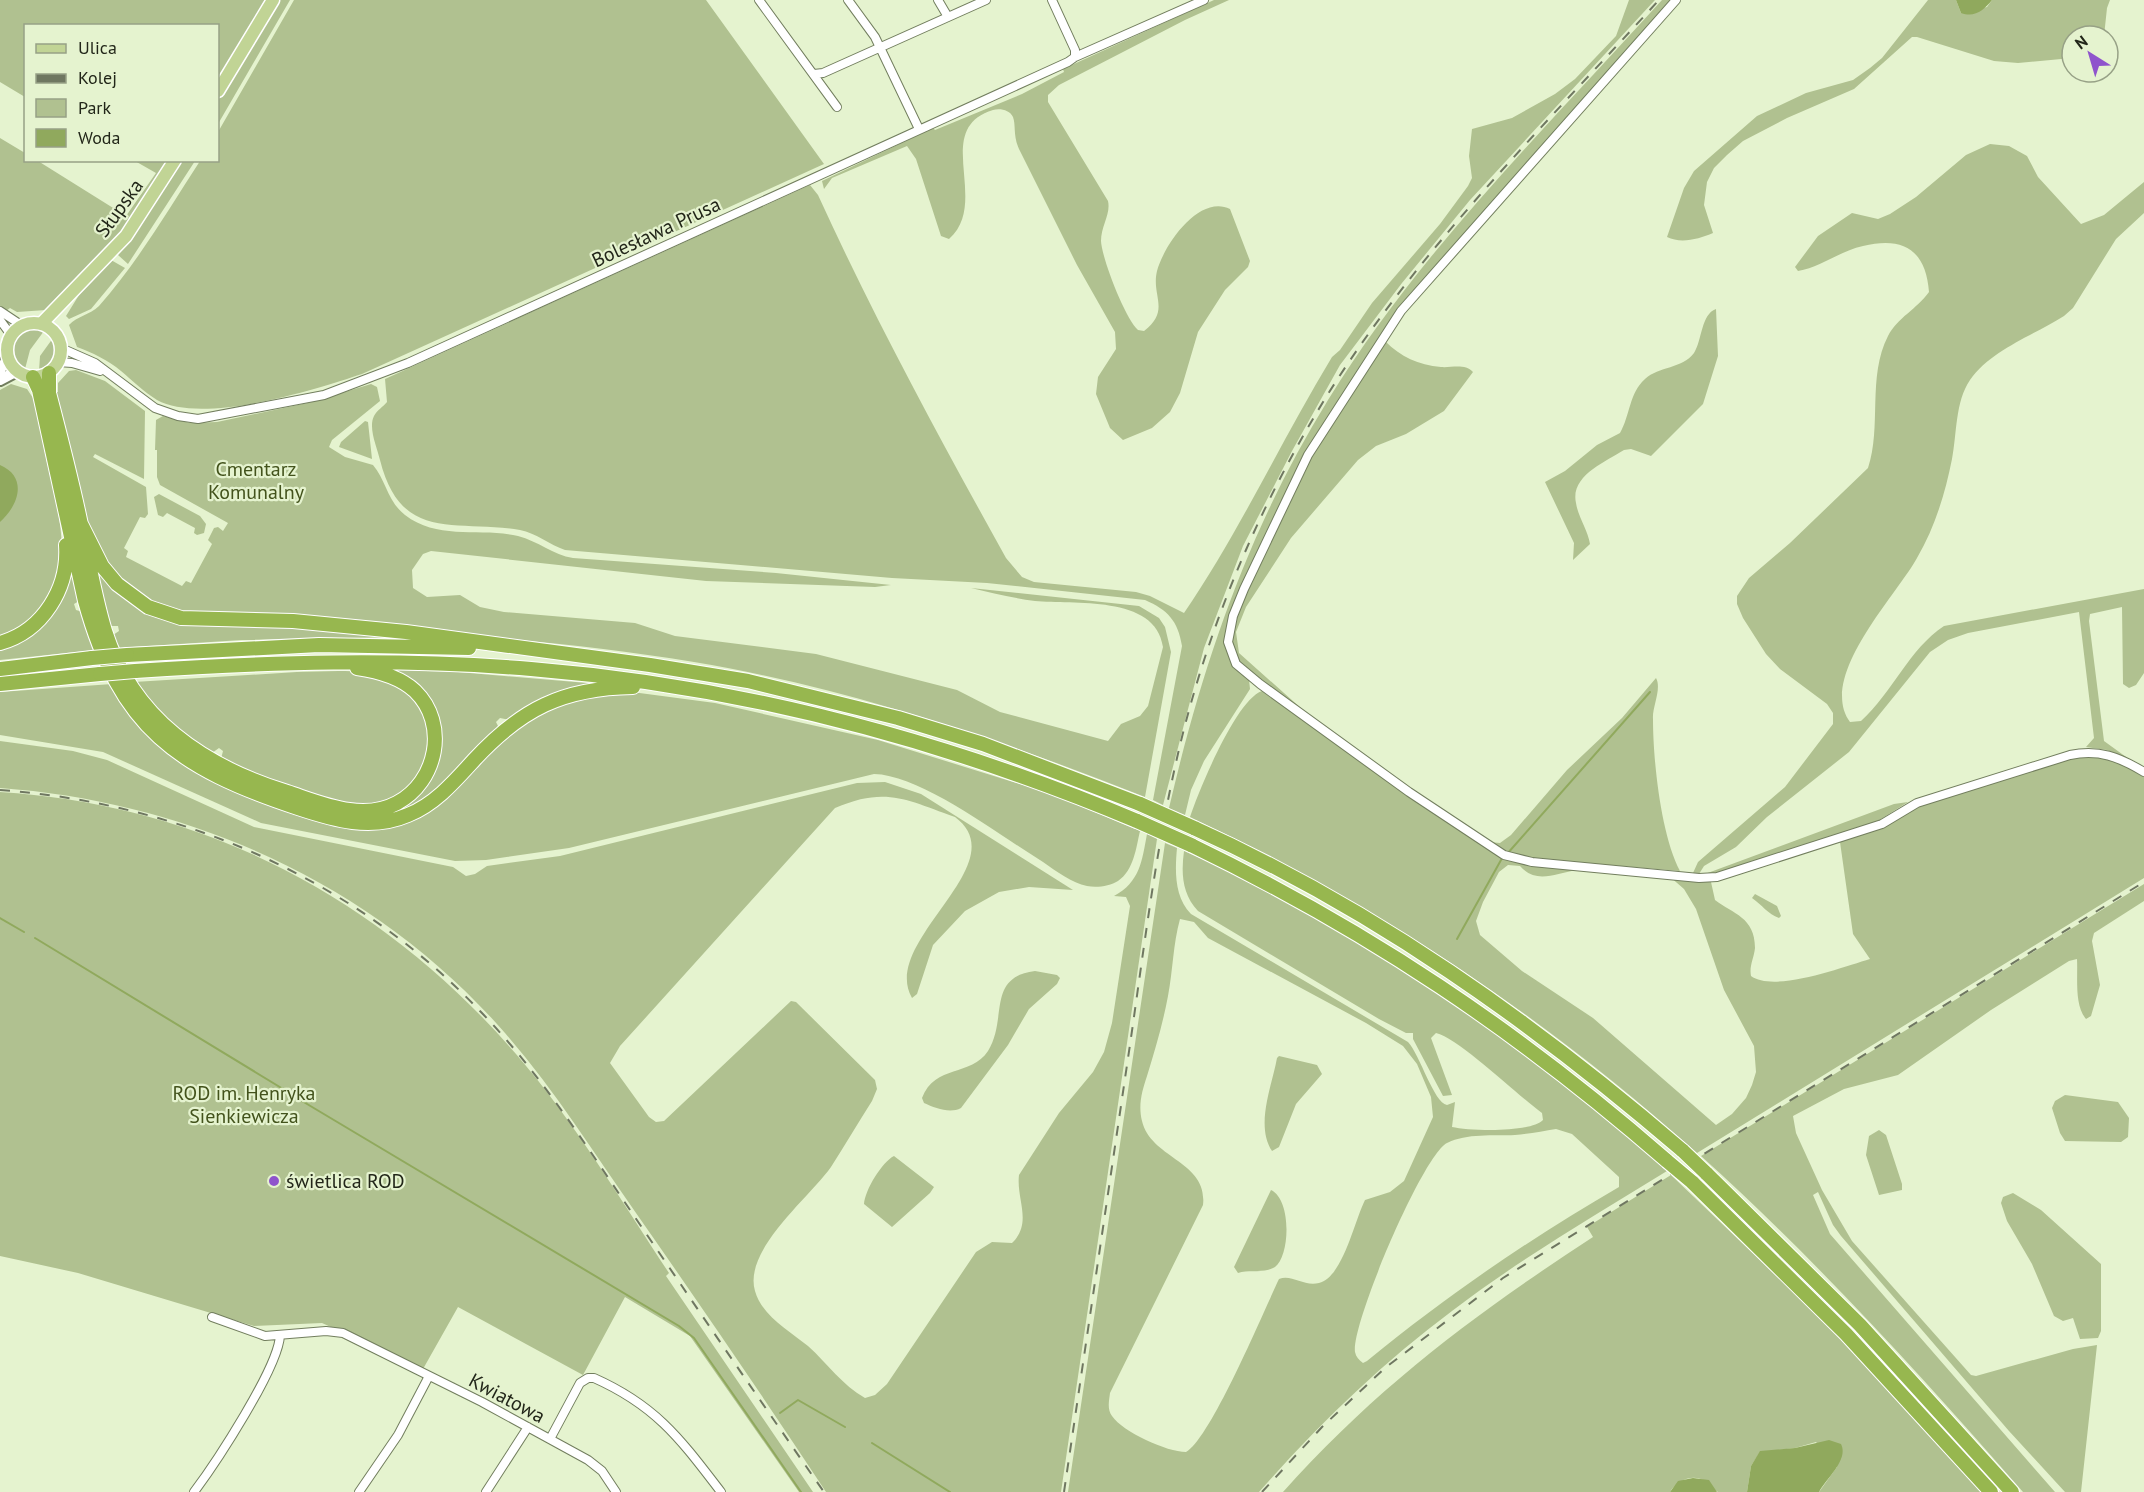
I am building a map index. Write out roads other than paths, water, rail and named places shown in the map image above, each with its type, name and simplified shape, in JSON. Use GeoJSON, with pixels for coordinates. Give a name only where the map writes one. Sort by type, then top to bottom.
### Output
{"type":"FeatureCollection","features":[{"type":"Feature","properties":{"kind":"highway"},"geometry":{"type":"LineString","coordinates":[[53,368],[49,393],[99,610],[117,659],[138,695],[173,734],[200,754],[230,771],[338,808],[367,811],[382,809],[404,799],[425,777],[434,749],[434,725],[422,699],[406,684],[388,675],[363,669],[302,662]]}},
{"type":"Feature","properties":{"kind":"highway"},"geometry":{"type":"LineString","coordinates":[[33,377],[39,390],[64,516],[93,631],[110,670],[139,716],[176,752],[207,772],[253,793],[331,819],[369,824],[392,821],[419,810],[441,794],[491,741],[514,721],[533,710],[568,695],[617,687],[692,690]]}},
{"type":"Feature","properties":{"kind":"highway"},"geometry":{"type":"LineString","coordinates":[[0,643],[34,624],[54,600],[64,575],[67,558],[64,516]]}},
{"type":"Feature","properties":{"kind":"highway"},"geometry":{"type":"LineString","coordinates":[[80,522],[102,566],[117,584],[136,599],[171,616],[202,620],[316,622],[473,640],[699,672],[821,698],[983,744],[1140,804],[1194,828],[1335,900],[1432,959],[1564,1052],[1683,1151],[1706,1173],[1860,1325],[2012,1492]]}},
{"type":"Feature","properties":{"kind":"highway"},"geometry":{"type":"LineString","coordinates":[[0,669],[92,658],[319,645],[531,650]]}},
{"type":"Feature","properties":{"kind":"highway"},"geometry":{"type":"LineString","coordinates":[[0,684],[135,671],[302,662],[415,663],[520,668],[692,690],[778,706],[908,738],[1008,771],[1137,821],[1277,888],[1356,932],[1462,999],[1580,1087],[1692,1182],[1846,1334],[1991,1492]]}},
{"type":"Feature","properties":{"kind":"main road"},"geometry":{"type":"LineString","coordinates":[[219,89],[273,0]]}},
{"type":"Feature","properties":{"kind":"main road","name":"Słupska"},"geometry":{"type":"LineString","coordinates":[[42,323],[90,276],[134,224],[174,162]]}},
{"type":"Feature","properties":{"kind":"main road","name":"Słupska"},"geometry":{"type":"LineString","coordinates":[[54,331],[90,276]]}},
{"type":"Feature","properties":{"kind":"main road"},"geometry":{"type":"LineString","coordinates":[[42,323],[54,331],[61,348],[53,368],[33,377],[17,371],[8,358],[7,346],[11,335],[21,325],[42,323]]}},
{"type":"Feature","properties":{"kind":"main road"},"geometry":{"type":"LineString","coordinates":[[0,370],[8,358]]}},
{"type":"Feature","properties":{"kind":"main road"},"geometry":{"type":"LineString","coordinates":[[0,380],[17,371]]}},
{"type":"Feature","properties":{"kind":"street"},"geometry":{"type":"LineString","coordinates":[[759,0],[837,107]]}},
{"type":"Feature","properties":{"kind":"street"},"geometry":{"type":"LineString","coordinates":[[848,0],[880,48],[919,129]]}},
{"type":"Feature","properties":{"kind":"street"},"geometry":{"type":"LineString","coordinates":[[938,0],[948,17]]}},
{"type":"Feature","properties":{"kind":"street"},"geometry":{"type":"LineString","coordinates":[[814,74],[823,73],[986,0]]}},
{"type":"Feature","properties":{"kind":"street"},"geometry":{"type":"LineString","coordinates":[[1052,0],[1074,46],[1075,57]]}},
{"type":"Feature","properties":{"kind":"street","name":"Bolesława Prusa"},"geometry":{"type":"LineString","coordinates":[[61,348],[95,363],[155,408],[168,414],[198,419],[301,400],[350,387],[428,354],[1204,0]]}},
{"type":"Feature","properties":{"kind":"street"},"geometry":{"type":"LineString","coordinates":[[1676,0],[1444,259],[1393,323],[1328,423],[1300,472],[1233,616],[1228,642],[1232,657],[1260,684],[1409,792],[1504,855],[1532,862],[1699,878],[1717,877],[1882,824],[1917,803],[2070,755],[2084,752],[2104,753],[2144,772]]}},
{"type":"Feature","properties":{"kind":"street"},"geometry":{"type":"LineString","coordinates":[[0,311],[21,325]]}},
{"type":"Feature","properties":{"kind":"street"},"geometry":{"type":"LineString","coordinates":[[0,320],[11,335]]}},
{"type":"Feature","properties":{"kind":"street","name":"Bolesława Prusa"},"geometry":{"type":"LineString","coordinates":[[53,368],[84,366],[113,376]]}},
{"type":"Feature","properties":{"kind":"street","name":"Kwiatowa"},"geometry":{"type":"LineString","coordinates":[[212,1317],[262,1336],[339,1332],[550,1439],[580,1383],[585,1379],[594,1378],[637,1401],[660,1418],[680,1439],[721,1492]]}},
{"type":"Feature","properties":{"kind":"street"},"geometry":{"type":"LineString","coordinates":[[194,1492],[252,1401],[277,1352],[280,1335]]}},
{"type":"Feature","properties":{"kind":"street"},"geometry":{"type":"LineString","coordinates":[[359,1492],[398,1435],[429,1376]]}},
{"type":"Feature","properties":{"kind":"street"},"geometry":{"type":"LineString","coordinates":[[486,1492],[528,1427]]}},
{"type":"Feature","properties":{"kind":"street"},"geometry":{"type":"LineString","coordinates":[[550,1439],[596,1465],[608,1478],[616,1492]]}},
{"type":"Feature","properties":{"kind":"water"},"geometry":{"type":"Polygon","coordinates":[[[1956,0],[1992,0],[1975,14],[1966,14],[1961,13],[1956,0]]]}},
{"type":"Feature","properties":{"kind":"water"},"geometry":{"type":"Polygon","coordinates":[[[0,465],[9,470],[14,477],[18,492],[12,508],[0,522],[0,465]]]}},
{"type":"Feature","properties":{"kind":"water"},"geometry":{"type":"Polygon","coordinates":[[[1829,1440],[1841,1444],[1842,1456],[1836,1469],[1819,1492],[1747,1492],[1751,1466],[1760,1451],[1795,1448],[1829,1440]]]}},
{"type":"Feature","properties":{"kind":"water"},"geometry":{"type":"Polygon","coordinates":[[[1693,1478],[1709,1480],[1717,1492],[1670,1492],[1678,1481],[1693,1478]]]}},
{"type":"Feature","properties":{"kind":"waterway"},"geometry":{"type":"LineString","coordinates":[[1507,854],[1650,692]]}},
{"type":"Feature","properties":{"kind":"waterway"},"geometry":{"type":"LineString","coordinates":[[1457,939],[1501,860]]}},
{"type":"Feature","properties":{"kind":"waterway"},"geometry":{"type":"LineString","coordinates":[[0,918],[24,932]]}},
{"type":"Feature","properties":{"kind":"waterway"},"geometry":{"type":"LineString","coordinates":[[35,938],[288,1092]]}},
{"type":"Feature","properties":{"kind":"waterway"},"geometry":{"type":"LineString","coordinates":[[297,1098],[679,1326],[694,1338],[801,1492]]}},
{"type":"Feature","properties":{"kind":"waterway"},"geometry":{"type":"LineString","coordinates":[[780,1413],[798,1400],[845,1427]]}},
{"type":"Feature","properties":{"kind":"waterway"},"geometry":{"type":"LineString","coordinates":[[872,1443],[950,1492]]}},
{"type":"Feature","properties":{"kind":"railway"},"geometry":{"type":"LineString","coordinates":[[1064,1492],[1163,824],[1192,699],[1222,608],[1281,477],[1328,394],[1364,341],[1402,289],[1484,190],[1659,0]]}},
{"type":"Feature","properties":{"kind":"railway"},"geometry":{"type":"LineString","coordinates":[[0,790],[67,798],[134,811],[198,831],[261,856],[320,886],[377,923],[431,964],[480,1011],[546,1089],[824,1492]]}},
{"type":"Feature","properties":{"kind":"railway"},"geometry":{"type":"LineString","coordinates":[[1262,1492],[1322,1427],[1385,1368],[1503,1278],[2144,882]]}},
{"type":"Feature","properties":{"kind":"place","name":"świetlica ROD"},"geometry":{"type":"Point","coordinates":[274,1181]}},
{"type":"Feature","properties":{"kind":"park label","name":"Cmentarz Komunalny"},"geometry":{"type":"Point","coordinates":[256,480]}},
{"type":"Feature","properties":{"kind":"park label","name":"ROD im. Henryka Sienkiewicza"},"geometry":{"type":"Point","coordinates":[244,1104]}}]}
